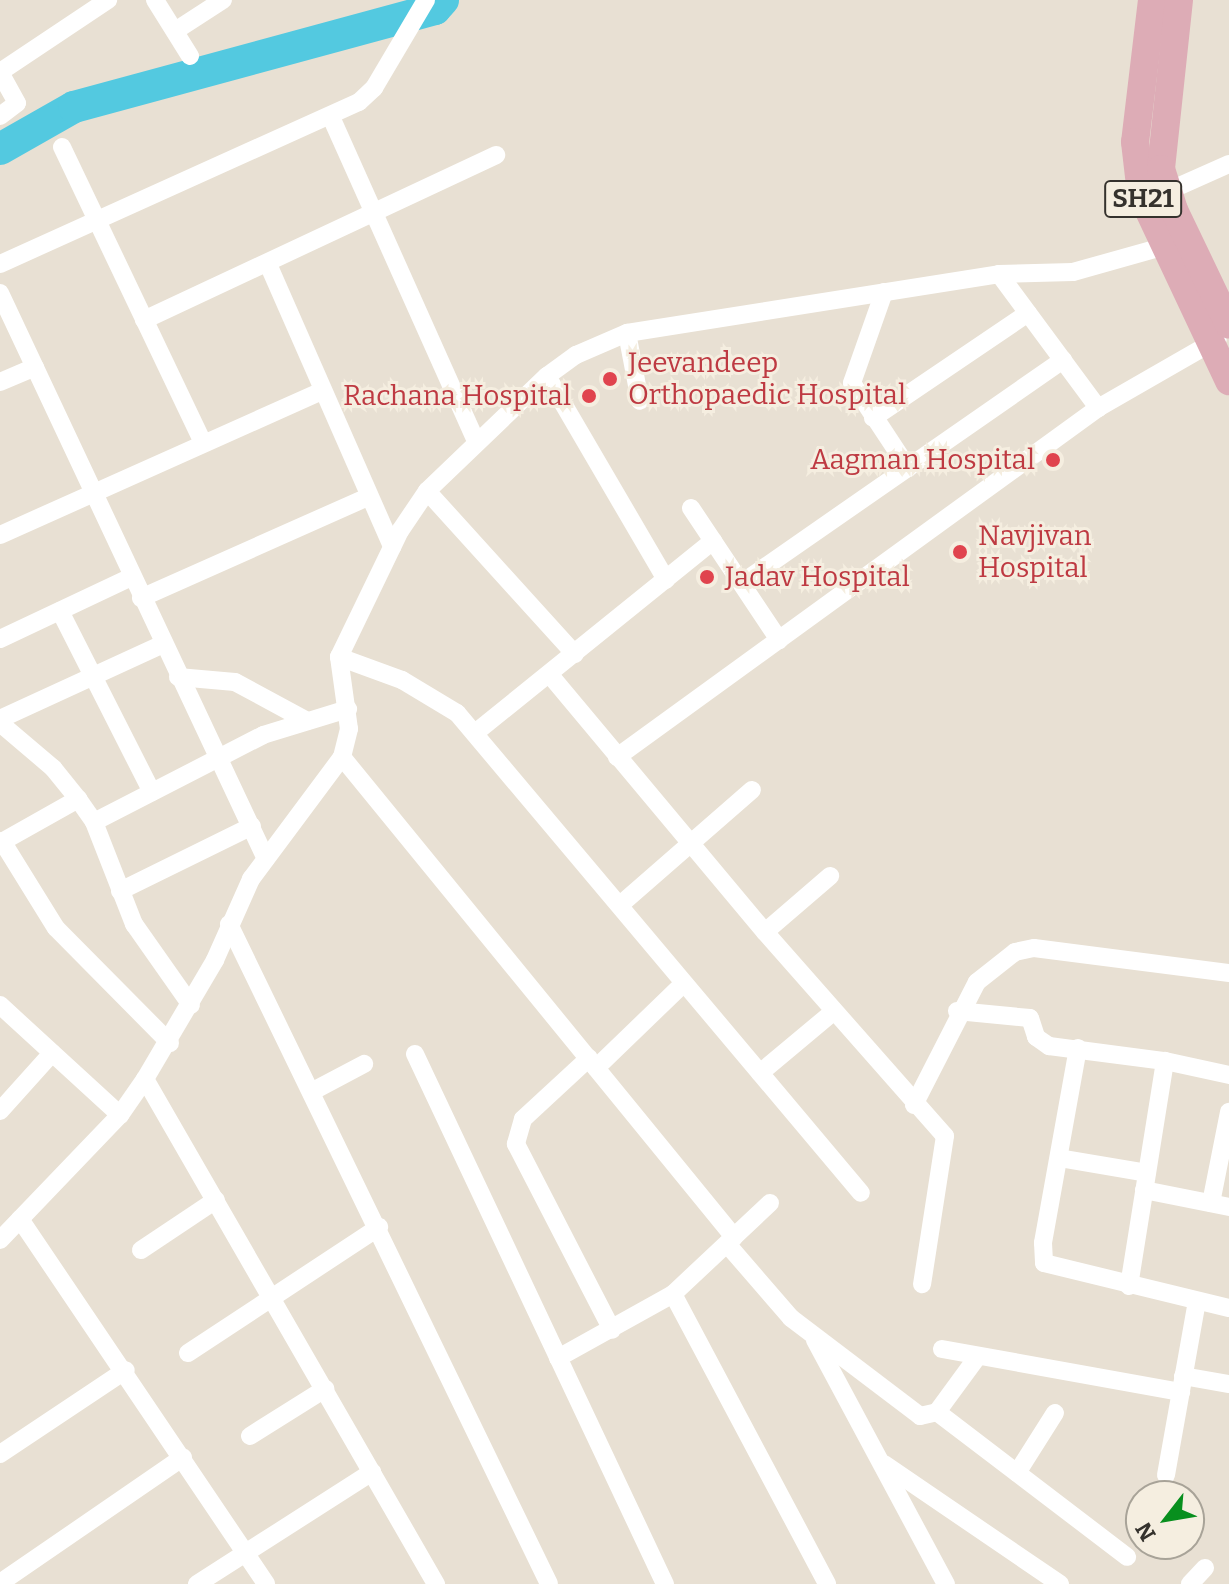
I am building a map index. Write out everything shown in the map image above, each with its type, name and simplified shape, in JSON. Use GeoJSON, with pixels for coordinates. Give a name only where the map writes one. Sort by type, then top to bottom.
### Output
{"type":"FeatureCollection","features":[{"type":"Feature","properties":{"kind":"main road","name":"SH21"},"geometry":{"type":"LineString","coordinates":[[1152,0],[1136,168],[1162,247],[1223,334]]}},
{"type":"Feature","properties":{"kind":"main road","name":"SH21"},"geometry":{"type":"LineString","coordinates":[[1179,0],[1162,138],[1166,192],[1223,334],[1229,381]]}},
{"type":"Feature","properties":{"kind":"street"},"geometry":{"type":"LineString","coordinates":[[0,116],[17,103],[0,72],[108,0]]}},
{"type":"Feature","properties":{"kind":"street"},"geometry":{"type":"LineString","coordinates":[[155,0],[190,56]]}},
{"type":"Feature","properties":{"kind":"street"},"geometry":{"type":"LineString","coordinates":[[175,31],[223,0]]}},
{"type":"Feature","properties":{"kind":"street"},"geometry":{"type":"LineString","coordinates":[[0,264],[96,218],[331,117],[374,88],[426,0]]}},
{"type":"Feature","properties":{"kind":"street"},"geometry":{"type":"LineString","coordinates":[[331,117],[477,443]]}},
{"type":"Feature","properties":{"kind":"street"},"geometry":{"type":"LineString","coordinates":[[62,147],[203,443]]}},
{"type":"Feature","properties":{"kind":"street"},"geometry":{"type":"LineString","coordinates":[[144,320],[375,215],[496,155]]}},
{"type":"Feature","properties":{"kind":"street"},"geometry":{"type":"LineString","coordinates":[[1166,192],[1229,164]]}},
{"type":"Feature","properties":{"kind":"street"},"geometry":{"type":"LineString","coordinates":[[0,1240],[120,1115],[170,1043],[229,924],[266,859],[342,757],[348,709],[339,657],[392,547],[427,491],[547,376],[576,355],[627,333],[999,274],[1073,272],[1162,247]]}},
{"type":"Feature","properties":{"kind":"street"},"geometry":{"type":"LineString","coordinates":[[268,264],[392,547]]}},
{"type":"Feature","properties":{"kind":"street"},"geometry":{"type":"LineString","coordinates":[[999,274],[1098,408]]}},
{"type":"Feature","properties":{"kind":"street"},"geometry":{"type":"LineString","coordinates":[[884,292],[852,383],[908,468]]}},
{"type":"Feature","properties":{"kind":"street"},"geometry":{"type":"LineString","coordinates":[[0,293],[266,859]]}},
{"type":"Feature","properties":{"kind":"street"},"geometry":{"type":"LineString","coordinates":[[873,418],[1028,313]]}},
{"type":"Feature","properties":{"kind":"street"},"geometry":{"type":"LineString","coordinates":[[627,333],[640,401]]}},
{"type":"Feature","properties":{"kind":"street"},"geometry":{"type":"LineString","coordinates":[[617,757],[1098,408],[1223,334]]}},
{"type":"Feature","properties":{"kind":"street"},"geometry":{"type":"LineString","coordinates":[[742,583],[1063,360]]}},
{"type":"Feature","properties":{"kind":"street"},"geometry":{"type":"LineString","coordinates":[[0,382],[35,367]]}},
{"type":"Feature","properties":{"kind":"street"},"geometry":{"type":"LineString","coordinates":[[547,376],[666,580]]}},
{"type":"Feature","properties":{"kind":"street"},"geometry":{"type":"LineString","coordinates":[[0,535],[322,391]]}},
{"type":"Feature","properties":{"kind":"street"},"geometry":{"type":"LineString","coordinates":[[427,491],[575,654]]}},
{"type":"Feature","properties":{"kind":"street"},"geometry":{"type":"LineString","coordinates":[[141,598],[368,497]]}},
{"type":"Feature","properties":{"kind":"street"},"geometry":{"type":"LineString","coordinates":[[691,508],[779,640]]}},
{"type":"Feature","properties":{"kind":"street"},"geometry":{"type":"LineString","coordinates":[[475,733],[713,541]]}},
{"type":"Feature","properties":{"kind":"street"},"geometry":{"type":"LineString","coordinates":[[0,639],[131,577]]}},
{"type":"Feature","properties":{"kind":"street"},"geometry":{"type":"LineString","coordinates":[[60,611],[152,792]]}},
{"type":"Feature","properties":{"kind":"street"},"geometry":{"type":"LineString","coordinates":[[163,644],[0,721],[78,799],[94,822],[134,924],[191,1005]]}},
{"type":"Feature","properties":{"kind":"street"},"geometry":{"type":"LineString","coordinates":[[339,657],[432,694],[475,733],[861,1193]]}},
{"type":"Feature","properties":{"kind":"street"},"geometry":{"type":"LineString","coordinates":[[550,675],[833,1012],[914,1105],[938,1127],[947,1145],[922,1284]]}},
{"type":"Feature","properties":{"kind":"street"},"geometry":{"type":"LineString","coordinates":[[178,677],[235,682],[307,721]]}},
{"type":"Feature","properties":{"kind":"street"},"geometry":{"type":"LineString","coordinates":[[94,822],[263,735],[348,709]]}},
{"type":"Feature","properties":{"kind":"street"},"geometry":{"type":"LineString","coordinates":[[0,746],[17,737]]}},
{"type":"Feature","properties":{"kind":"street"},"geometry":{"type":"LineString","coordinates":[[342,757],[592,1063],[791,1318],[920,1416],[937,1412],[978,1356]]}},
{"type":"Feature","properties":{"kind":"street"},"geometry":{"type":"LineString","coordinates":[[620,905],[752,790]]}},
{"type":"Feature","properties":{"kind":"street"},"geometry":{"type":"LineString","coordinates":[[78,799],[1,842],[39,907],[170,1043]]}},
{"type":"Feature","properties":{"kind":"street"},"geometry":{"type":"LineString","coordinates":[[120,891],[252,826]]}},
{"type":"Feature","properties":{"kind":"street"},"geometry":{"type":"LineString","coordinates":[[765,932],[830,876]]}},
{"type":"Feature","properties":{"kind":"street"},"geometry":{"type":"LineString","coordinates":[[229,924],[379,1227],[549,1584]]}},
{"type":"Feature","properties":{"kind":"street"},"geometry":{"type":"LineString","coordinates":[[914,1105],[957,1011],[995,965],[1034,948],[1229,973]]}},
{"type":"Feature","properties":{"kind":"street"},"geometry":{"type":"LineString","coordinates":[[612,1330],[516,1144],[523,1119],[684,983]]}},
{"type":"Feature","properties":{"kind":"street"},"geometry":{"type":"LineString","coordinates":[[0,1005],[120,1115]]}},
{"type":"Feature","properties":{"kind":"street"},"geometry":{"type":"LineString","coordinates":[[957,1011],[1030,1018],[1041,1043],[1165,1061],[1229,1075]]}},
{"type":"Feature","properties":{"kind":"street"},"geometry":{"type":"LineString","coordinates":[[760,1073],[833,1012]]}},
{"type":"Feature","properties":{"kind":"street"},"geometry":{"type":"LineString","coordinates":[[1078,1048],[1044,1263],[1229,1308]]}},
{"type":"Feature","properties":{"kind":"street"},"geometry":{"type":"LineString","coordinates":[[0,1111],[52,1053]]}},
{"type":"Feature","properties":{"kind":"street"},"geometry":{"type":"LineString","coordinates":[[415,1054],[665,1584]]}},
{"type":"Feature","properties":{"kind":"street"},"geometry":{"type":"LineString","coordinates":[[1129,1286],[1165,1061]]}},
{"type":"Feature","properties":{"kind":"street"},"geometry":{"type":"LineString","coordinates":[[313,1091],[364,1064]]}},
{"type":"Feature","properties":{"kind":"street"},"geometry":{"type":"LineString","coordinates":[[145,1079],[436,1584]]}},
{"type":"Feature","properties":{"kind":"street"},"geometry":{"type":"LineString","coordinates":[[1059,1158],[1220,1205],[1229,1112]]}},
{"type":"Feature","properties":{"kind":"street"},"geometry":{"type":"LineString","coordinates":[[141,1250],[216,1200]]}},
{"type":"Feature","properties":{"kind":"street"},"geometry":{"type":"LineString","coordinates":[[558,1358],[673,1294],[770,1203]]}},
{"type":"Feature","properties":{"kind":"street"},"geometry":{"type":"LineString","coordinates":[[20,1219],[126,1370],[266,1584]]}},
{"type":"Feature","properties":{"kind":"street"},"geometry":{"type":"LineString","coordinates":[[188,1353],[379,1227]]}},
{"type":"Feature","properties":{"kind":"street"},"geometry":{"type":"LineString","coordinates":[[673,1294],[827,1584]]}},
{"type":"Feature","properties":{"kind":"street"},"geometry":{"type":"LineString","coordinates":[[1166,1475],[1197,1301]]}},
{"type":"Feature","properties":{"kind":"street"},"geometry":{"type":"LineString","coordinates":[[811,1332],[946,1584]]}},
{"type":"Feature","properties":{"kind":"street"},"geometry":{"type":"LineString","coordinates":[[942,1349],[1182,1384],[1229,1384]]}},
{"type":"Feature","properties":{"kind":"street"},"geometry":{"type":"LineString","coordinates":[[0,1454],[126,1370]]}},
{"type":"Feature","properties":{"kind":"street"},"geometry":{"type":"LineString","coordinates":[[250,1436],[325,1389]]}},
{"type":"Feature","properties":{"kind":"street"},"geometry":{"type":"LineString","coordinates":[[937,1412],[1125,1555]]}},
{"type":"Feature","properties":{"kind":"street"},"geometry":{"type":"LineString","coordinates":[[1017,1473],[1055,1413]]}},
{"type":"Feature","properties":{"kind":"street"},"geometry":{"type":"LineString","coordinates":[[0,1583],[183,1457]]}},
{"type":"Feature","properties":{"kind":"street"},"geometry":{"type":"LineString","coordinates":[[880,1462],[1060,1584]]}},
{"type":"Feature","properties":{"kind":"street"},"geometry":{"type":"LineString","coordinates":[[197,1584],[372,1472]]}},
{"type":"Feature","properties":{"kind":"street"},"geometry":{"type":"LineString","coordinates":[[1190,1584],[1205,1568]]}},
{"type":"Feature","properties":{"kind":"waterway"},"geometry":{"type":"LineString","coordinates":[[0,149],[74,107],[435,9],[443,0]]}},
{"type":"Feature","properties":{"kind":"place","name":"Jeevandeep Orthopaedic Hospital"},"geometry":{"type":"Point","coordinates":[610,379]}},
{"type":"Feature","properties":{"kind":"place","name":"Rachana Hospital"},"geometry":{"type":"Point","coordinates":[589,396]}},
{"type":"Feature","properties":{"kind":"place","name":"Aagman Hospital"},"geometry":{"type":"Point","coordinates":[1053,460]}},
{"type":"Feature","properties":{"kind":"place","name":"Navjivan Hospital"},"geometry":{"type":"Point","coordinates":[960,552]}},
{"type":"Feature","properties":{"kind":"place","name":"Jadav Hospital"},"geometry":{"type":"Point","coordinates":[707,577]}}]}
